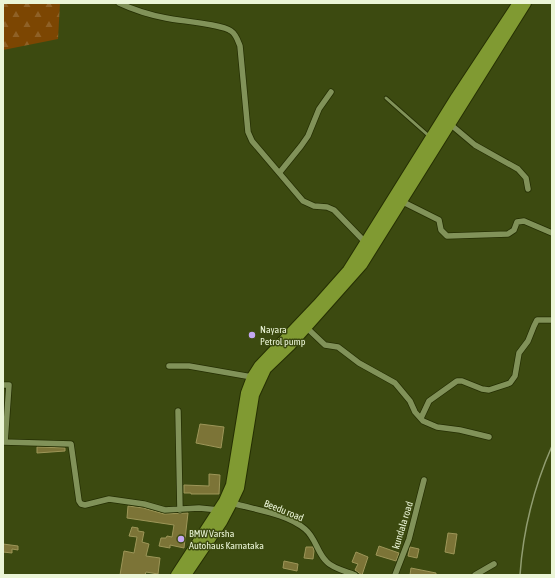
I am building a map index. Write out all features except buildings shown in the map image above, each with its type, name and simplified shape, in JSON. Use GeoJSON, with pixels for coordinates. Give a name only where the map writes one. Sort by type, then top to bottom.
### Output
{"type":"FeatureCollection","features":[{"type":"Feature","properties":{"kind":"highway"},"geometry":{"type":"LineString","coordinates":[[176,575],[219,510],[231,485],[246,393],[252,377],[259,366],[348,270],[518,3]]}},
{"type":"Feature","properties":{"kind":"highway"},"geometry":{"type":"LineString","coordinates":[[186,575],[222,522],[239,488],[254,395],[266,369],[307,328],[362,265],[526,3]]}},
{"type":"Feature","properties":{"kind":"street"},"geometry":{"type":"LineString","coordinates":[[119,3],[164,18],[226,28],[231,31],[236,36],[240,46],[243,63],[248,132],[252,141],[280,172],[303,201],[314,206],[327,207],[334,210],[365,242]]}},
{"type":"Feature","properties":{"kind":"street"},"geometry":{"type":"LineString","coordinates":[[280,172],[305,141],[319,109],[332,92]]}},
{"type":"Feature","properties":{"kind":"street"},"geometry":{"type":"LineString","coordinates":[[450,124],[475,145],[518,168],[526,178],[528,189]]}},
{"type":"Feature","properties":{"kind":"street"},"geometry":{"type":"LineString","coordinates":[[402,201],[439,220],[441,230],[447,236],[508,234],[514,230],[517,222],[524,222],[552,233]]}},
{"type":"Feature","properties":{"kind":"street"},"geometry":{"type":"LineString","coordinates":[[421,418],[429,401],[456,381],[462,381],[482,389],[489,390],[510,383],[515,376],[519,353],[528,341],[537,320],[552,320]]}},
{"type":"Feature","properties":{"kind":"street"},"geometry":{"type":"LineString","coordinates":[[307,328],[325,345],[338,346],[359,363],[395,383],[410,401],[415,412],[423,420],[437,427],[460,430],[489,437]]}},
{"type":"Feature","properties":{"kind":"street"},"geometry":{"type":"LineString","coordinates":[[169,366],[189,366],[252,377]]}},
{"type":"Feature","properties":{"kind":"street"},"geometry":{"type":"LineString","coordinates":[[3,385],[9,385],[4,442],[71,444],[79,501],[81,504],[85,505],[109,499],[144,504],[165,510],[199,508],[219,510]]}},
{"type":"Feature","properties":{"kind":"street"},"geometry":{"type":"LineString","coordinates":[[178,411],[180,510]]}},
{"type":"Feature","properties":{"kind":"street","name":"kundala road"},"geometry":{"type":"LineString","coordinates":[[395,575],[409,538],[424,480]]}},
{"type":"Feature","properties":{"kind":"street","name":"Beedu road"},"geometry":{"type":"LineString","coordinates":[[232,503],[297,522],[313,537],[322,556],[328,564],[355,575]]}},
{"type":"Feature","properties":{"kind":"street"},"geometry":{"type":"LineString","coordinates":[[475,575],[494,564]]}},
{"type":"Feature","properties":{"kind":"lane"},"geometry":{"type":"LineString","coordinates":[[386,98],[431,138]]}},
{"type":"Feature","properties":{"kind":"green space"},"geometry":{"type":"Polygon","coordinates":[[[3,3],[60,3],[58,39],[3,50],[3,3]]]}},
{"type":"Feature","properties":{"kind":"railway"},"geometry":{"type":"LineString","coordinates":[[520,575],[521,558],[530,509],[552,446]]}},
{"type":"Feature","properties":{"kind":"place","name":"Nayara Petrol pump"},"geometry":{"type":"Point","coordinates":[252,335]}},
{"type":"Feature","properties":{"kind":"place","name":"BMW Varsha Autohaus Karnataka"},"geometry":{"type":"Point","coordinates":[181,539]}}]}
